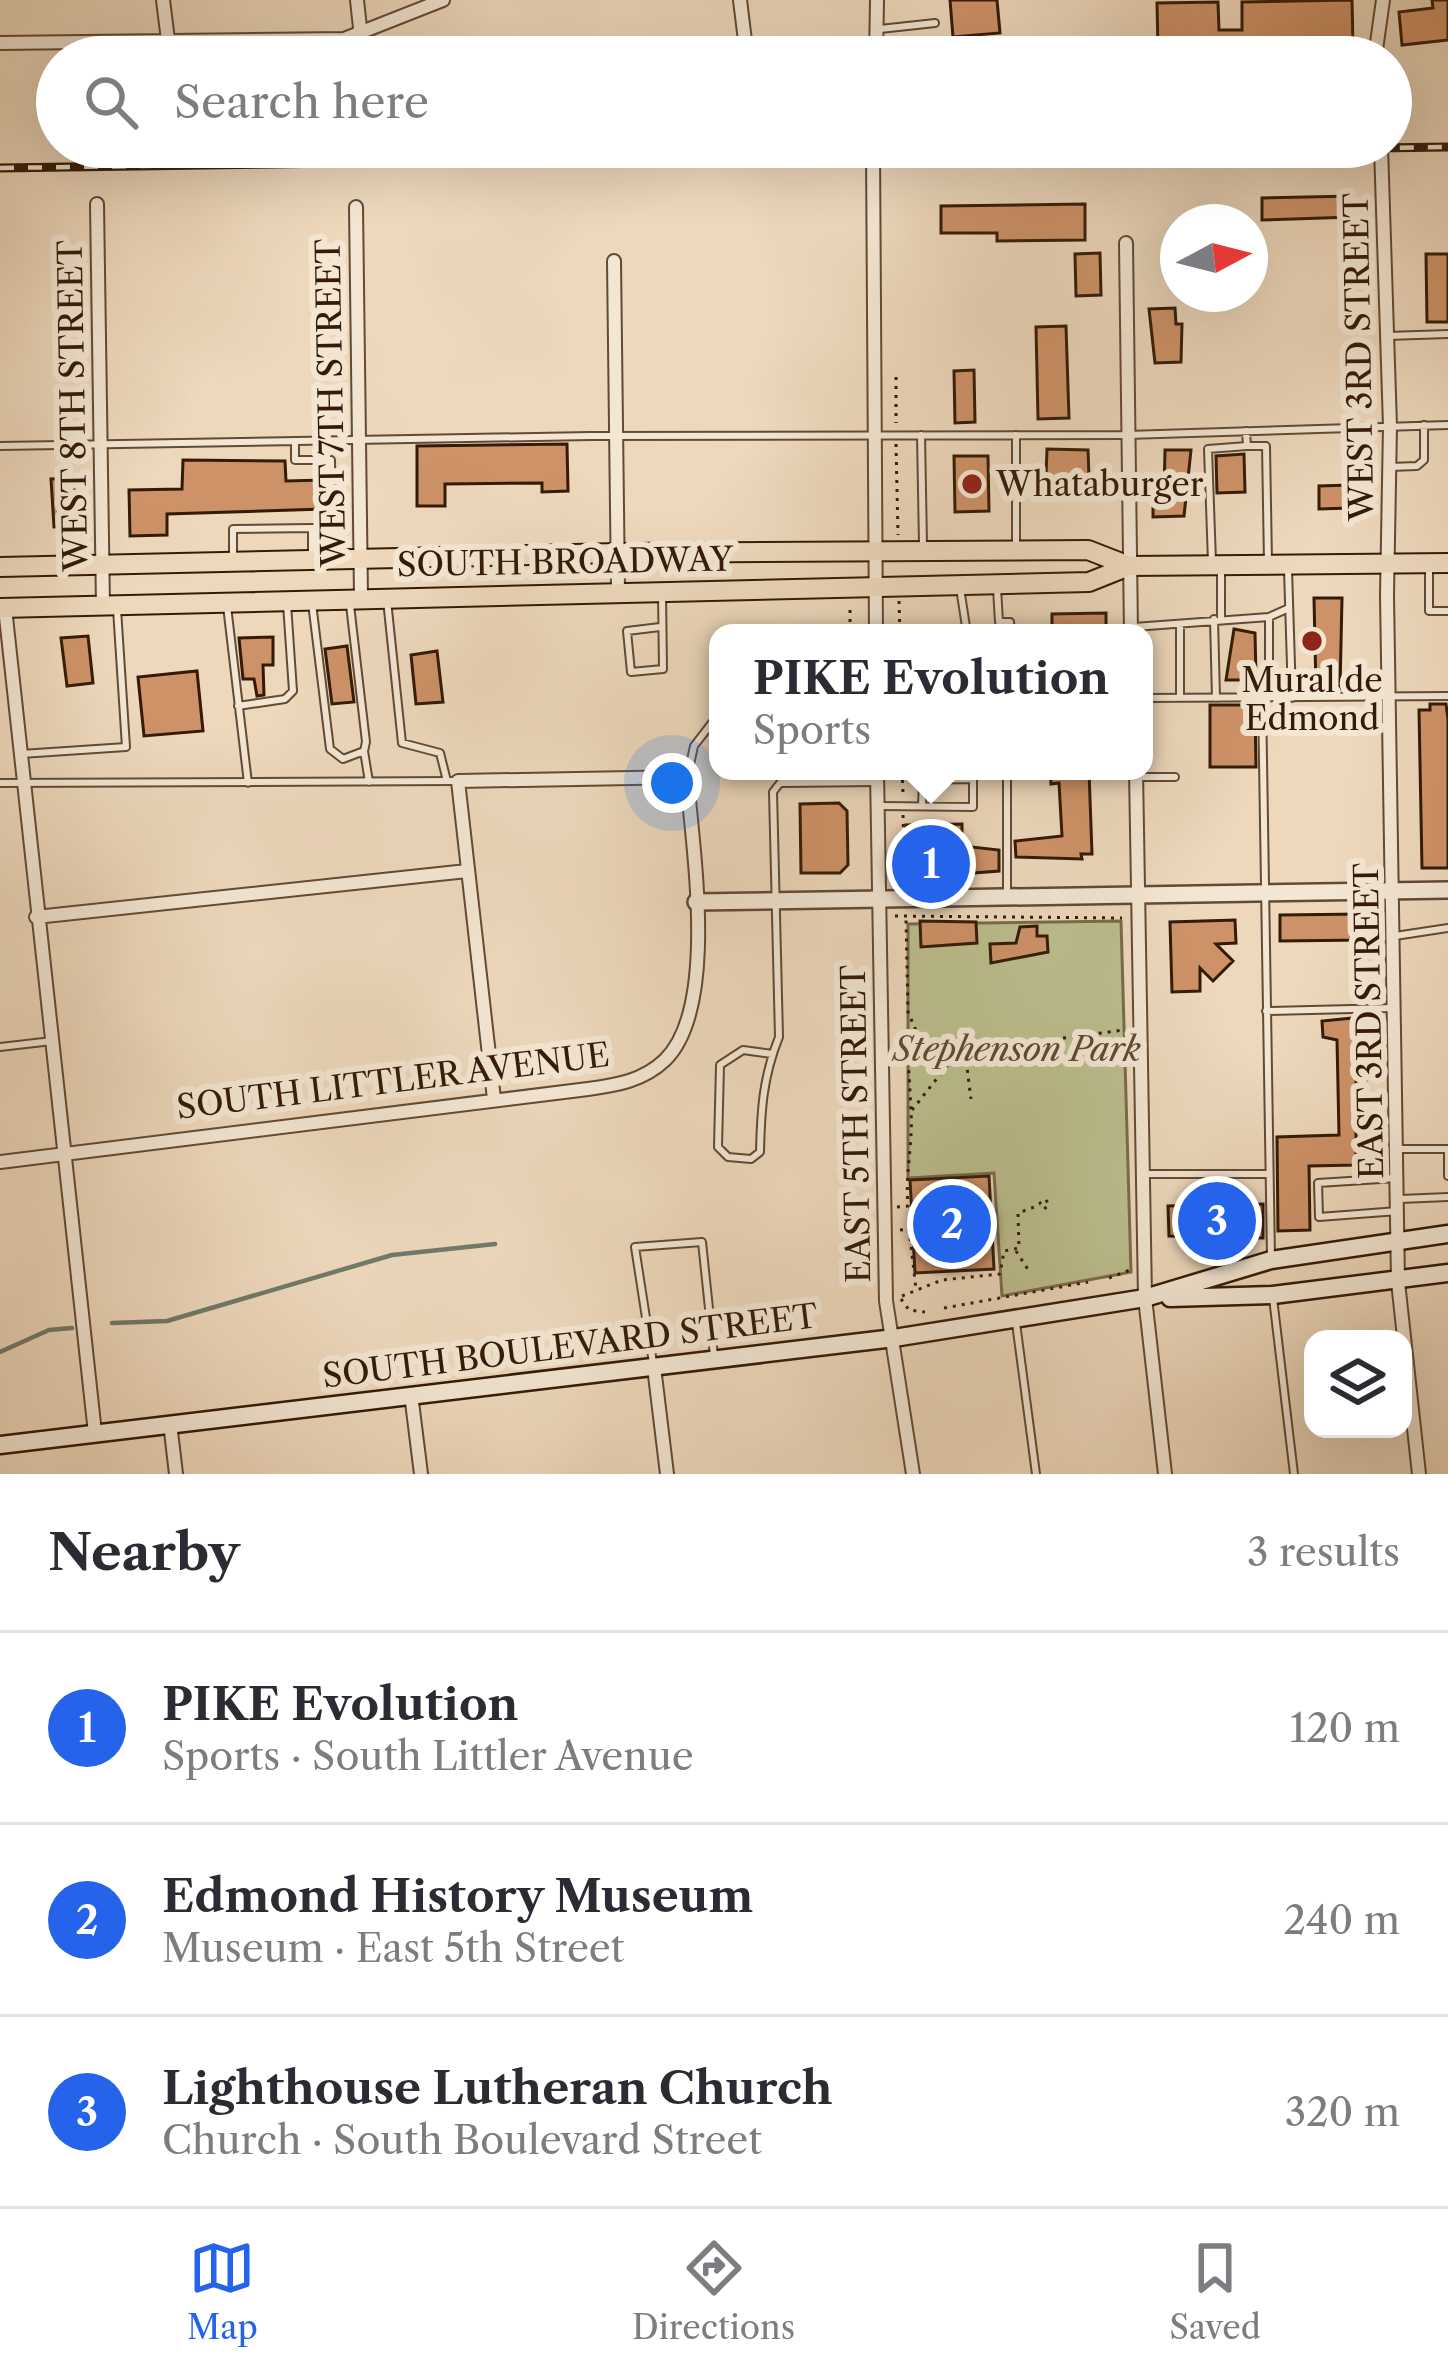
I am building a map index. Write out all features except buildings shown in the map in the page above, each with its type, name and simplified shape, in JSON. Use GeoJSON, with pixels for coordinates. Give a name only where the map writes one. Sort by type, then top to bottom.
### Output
{"type":"FeatureCollection","features":[{"type":"Feature","properties":{"kind":"main road","name":"SOUTH BROADWAY"},"geometry":{"type":"LineString","coordinates":[[0,567],[617,553],[1016,550],[1088,550],[1130,566],[1438,564]]}},
{"type":"Feature","properties":{"kind":"main road","name":"SOUTH BROADWAY"},"geometry":{"type":"LineString","coordinates":[[3,608],[1090,582],[1130,566]]}},
{"type":"Feature","properties":{"kind":"main road","name":"SOUTH BOULEVARD STREET"},"geometry":{"type":"LineString","coordinates":[[0,1444],[894,1338],[1145,1298],[1271,1260],[1448,1234]]}},
{"type":"Feature","properties":{"kind":"main road","name":"SOUTH BOULEVARD STREET"},"geometry":{"type":"LineString","coordinates":[[1145,1298],[1273,1295],[1448,1273]]}},
{"type":"Feature","properties":{"kind":"street"},"geometry":{"type":"LineString","coordinates":[[163,0],[168,36]]}},
{"type":"Feature","properties":{"kind":"street"},"geometry":{"type":"LineString","coordinates":[[357,0],[361,36]]}},
{"type":"Feature","properties":{"kind":"street"},"geometry":{"type":"LineString","coordinates":[[363,36],[442,0]]}},
{"type":"Feature","properties":{"kind":"street"},"geometry":{"type":"LineString","coordinates":[[740,0],[745,36]]}},
{"type":"Feature","properties":{"kind":"street"},"geometry":{"type":"LineString","coordinates":[[876,36],[877,0]]}},
{"type":"Feature","properties":{"kind":"street"},"geometry":{"type":"LineString","coordinates":[[1378,36],[1383,0]]}},
{"type":"Feature","properties":{"kind":"street"},"geometry":{"type":"LineString","coordinates":[[0,43],[36,42]]}},
{"type":"Feature","properties":{"kind":"street"},"geometry":{"type":"LineString","coordinates":[[873,168],[876,624]]}},
{"type":"Feature","properties":{"kind":"street","name":"WEST 3RD STREET"},"geometry":{"type":"LineString","coordinates":[[1382,168],[1389,565]]}},
{"type":"Feature","properties":{"kind":"street","name":"WEST 8TH STREET"},"geometry":{"type":"LineString","coordinates":[[97,204],[102,567],[110,606]]}},
{"type":"Feature","properties":{"kind":"street","name":"WEST 7TH STREET"},"geometry":{"type":"LineString","coordinates":[[355,598],[359,562],[356,207]]}},
{"type":"Feature","properties":{"kind":"street"},"geometry":{"type":"LineString","coordinates":[[1126,243],[1131,624]]}},
{"type":"Feature","properties":{"kind":"street"},"geometry":{"type":"LineString","coordinates":[[614,261],[618,590]]}},
{"type":"Feature","properties":{"kind":"street","name":"EAST 3RD STREET"},"geometry":{"type":"LineString","coordinates":[[1389,565],[1398,1282],[1419,1474]]}},
{"type":"Feature","properties":{"kind":"street"},"geometry":{"type":"LineString","coordinates":[[3,608],[94,1433]]}},
{"type":"Feature","properties":{"kind":"street"},"geometry":{"type":"LineString","coordinates":[[494,1099],[453,781],[687,777]]}},
{"type":"Feature","properties":{"kind":"street","name":"SOUTH LITTLER AVENUE"},"geometry":{"type":"LineString","coordinates":[[0,1162],[621,1084],[645,1075],[669,1056],[684,1026],[695,977],[696,902],[687,777]]}},
{"type":"Feature","properties":{"kind":"street","name":"EAST 5TH STREET"},"geometry":{"type":"LineString","coordinates":[[877,780],[884,1249],[913,1474]]}},
{"type":"Feature","properties":{"kind":"street"},"geometry":{"type":"LineString","coordinates":[[1136,780],[1145,1298],[1165,1474]]}},
{"type":"Feature","properties":{"kind":"street"},"geometry":{"type":"LineString","coordinates":[[37,917],[467,871]]}},
{"type":"Feature","properties":{"kind":"street"},"geometry":{"type":"LineString","coordinates":[[696,902],[1448,890]]}},
{"type":"Feature","properties":{"kind":"street"},"geometry":{"type":"LineString","coordinates":[[654,1366],[667,1474]]}},
{"type":"Feature","properties":{"kind":"street"},"geometry":{"type":"LineString","coordinates":[[411,1394],[421,1474]]}},
{"type":"Feature","properties":{"kind":"street"},"geometry":{"type":"LineString","coordinates":[[170,1423],[176,1474]]}},
{"type":"Feature","properties":{"kind":"lane"},"geometry":{"type":"LineString","coordinates":[[876,29],[935,23]]}},
{"type":"Feature","properties":{"kind":"lane"},"geometry":{"type":"LineString","coordinates":[[1387,336],[1448,334]]}},
{"type":"Feature","properties":{"kind":"lane"},"geometry":{"type":"LineString","coordinates":[[0,446],[615,436],[1127,435],[1448,424]]}},
{"type":"Feature","properties":{"kind":"lane"},"geometry":{"type":"LineString","coordinates":[[1390,467],[1417,466],[1424,460],[1424,425]]}},
{"type":"Feature","properties":{"kind":"lane"},"geometry":{"type":"LineString","coordinates":[[1246,430],[1247,446]]}},
{"type":"Feature","properties":{"kind":"lane"},"geometry":{"type":"LineString","coordinates":[[921,435],[923,551]]}},
{"type":"Feature","properties":{"kind":"lane"},"geometry":{"type":"LineString","coordinates":[[1016,435],[1016,550]]}},
{"type":"Feature","properties":{"kind":"lane"},"geometry":{"type":"LineString","coordinates":[[233,565],[233,529],[332,528],[331,440]]}},
{"type":"Feature","properties":{"kind":"lane"},"geometry":{"type":"LineString","coordinates":[[295,441],[295,460],[331,460]]}},
{"type":"Feature","properties":{"kind":"lane"},"geometry":{"type":"LineString","coordinates":[[1216,698],[1218,618],[1208,449],[1266,446],[1278,566],[1289,608],[1292,698]]}},
{"type":"Feature","properties":{"kind":"lane"},"geometry":{"type":"LineString","coordinates":[[313,528],[313,563]]}},
{"type":"Feature","properties":{"kind":"lane"},"geometry":{"type":"LineString","coordinates":[[1438,564],[1429,611],[1448,610]]}},
{"type":"Feature","properties":{"kind":"lane"},"geometry":{"type":"LineString","coordinates":[[997,584],[999,622],[1010,624]]}},
{"type":"Feature","properties":{"kind":"lane"},"geometry":{"type":"LineString","coordinates":[[960,585],[962,624]]}},
{"type":"Feature","properties":{"kind":"lane"},"geometry":{"type":"LineString","coordinates":[[660,627],[627,632],[631,672],[663,669],[662,589]]}},
{"type":"Feature","properties":{"kind":"lane"},"geometry":{"type":"LineString","coordinates":[[0,783],[453,781],[440,753],[402,743],[387,597]]}},
{"type":"Feature","properties":{"kind":"lane"},"geometry":{"type":"LineString","coordinates":[[355,598],[369,782]]}},
{"type":"Feature","properties":{"kind":"lane"},"geometry":{"type":"LineString","coordinates":[[311,599],[330,749],[343,759],[364,751]]}},
{"type":"Feature","properties":{"kind":"lane"},"geometry":{"type":"LineString","coordinates":[[238,706],[285,699],[293,691],[286,600]]}},
{"type":"Feature","properties":{"kind":"lane"},"geometry":{"type":"LineString","coordinates":[[226,602],[248,784]]}},
{"type":"Feature","properties":{"kind":"lane"},"geometry":{"type":"LineString","coordinates":[[21,754],[126,747],[110,606]]}},
{"type":"Feature","properties":{"kind":"lane"},"geometry":{"type":"LineString","coordinates":[[1153,628],[1218,618],[1269,617],[1289,608]]}},
{"type":"Feature","properties":{"kind":"lane"},"geometry":{"type":"LineString","coordinates":[[1269,617],[1263,896],[1271,1260]]}},
{"type":"Feature","properties":{"kind":"lane"},"geometry":{"type":"LineString","coordinates":[[1180,626],[1180,698]]}},
{"type":"Feature","properties":{"kind":"lane"},"geometry":{"type":"LineString","coordinates":[[1153,698],[1448,696]]}},
{"type":"Feature","properties":{"kind":"lane"},"geometry":{"type":"LineString","coordinates":[[0,714],[16,710]]}},
{"type":"Feature","properties":{"kind":"lane"},"geometry":{"type":"LineString","coordinates":[[687,777],[694,746],[709,727]]}},
{"type":"Feature","properties":{"kind":"lane"},"geometry":{"type":"LineString","coordinates":[[1153,775],[1175,777]]}},
{"type":"Feature","properties":{"kind":"lane"},"geometry":{"type":"LineString","coordinates":[[772,1054],[743,1050],[719,1065],[718,1147],[728,1156],[751,1159],[760,1152],[762,1078],[772,1054],[779,1037],[773,792],[781,783],[822,780]]}},
{"type":"Feature","properties":{"kind":"lane"},"geometry":{"type":"LineString","coordinates":[[922,806],[923,780]]}},
{"type":"Feature","properties":{"kind":"lane"},"geometry":{"type":"LineString","coordinates":[[877,806],[973,807],[973,780]]}},
{"type":"Feature","properties":{"kind":"lane"},"geometry":{"type":"LineString","coordinates":[[1007,780],[1007,896]]}},
{"type":"Feature","properties":{"kind":"lane"},"geometry":{"type":"LineString","coordinates":[[1395,936],[1448,928]]}},
{"type":"Feature","properties":{"kind":"lane"},"geometry":{"type":"LineString","coordinates":[[1266,1011],[1396,1008]]}},
{"type":"Feature","properties":{"kind":"lane"},"geometry":{"type":"LineString","coordinates":[[0,1047],[52,1041]]}},
{"type":"Feature","properties":{"kind":"lane"},"geometry":{"type":"LineString","coordinates":[[1399,1149],[1448,1149],[1448,1176]]}},
{"type":"Feature","properties":{"kind":"lane"},"geometry":{"type":"LineString","coordinates":[[1142,1174],[1269,1174]]}},
{"type":"Feature","properties":{"kind":"lane"},"geometry":{"type":"LineString","coordinates":[[1400,1178],[1318,1184],[1319,1217],[1448,1197]]}},
{"type":"Feature","properties":{"kind":"lane"},"geometry":{"type":"LineString","coordinates":[[654,1366],[635,1247],[702,1242],[715,1360]]}},
{"type":"Feature","properties":{"kind":"lane"},"geometry":{"type":"LineString","coordinates":[[1273,1295],[1294,1474]]}},
{"type":"Feature","properties":{"kind":"lane"},"geometry":{"type":"LineString","coordinates":[[1016,1319],[1036,1474]]}},
{"type":"Feature","properties":{"kind":"path"},"geometry":{"type":"LineString","coordinates":[[896,376],[898,535]]}},
{"type":"Feature","properties":{"kind":"path"},"geometry":{"type":"LineString","coordinates":[[899,599],[900,624]]}},
{"type":"Feature","properties":{"kind":"path"},"geometry":{"type":"LineString","coordinates":[[850,610],[850,624]]}},
{"type":"Feature","properties":{"kind":"path"},"geometry":{"type":"LineString","coordinates":[[902,780],[905,888]]}},
{"type":"Feature","properties":{"kind":"path"},"geometry":{"type":"LineString","coordinates":[[905,906],[908,1012],[918,1035],[908,1057]]}},
{"type":"Feature","properties":{"kind":"path"},"geometry":{"type":"LineString","coordinates":[[894,916],[1126,918]]}},
{"type":"Feature","properties":{"kind":"path"},"geometry":{"type":"LineString","coordinates":[[906,934],[917,934]]}},
{"type":"Feature","properties":{"kind":"path"},"geometry":{"type":"LineString","coordinates":[[912,1110],[947,1062],[964,1050],[1132,1030]]}},
{"type":"Feature","properties":{"kind":"path"},"geometry":{"type":"LineString","coordinates":[[916,1289],[909,1229],[896,1230],[897,1206],[908,1206],[904,1161],[910,1153],[912,1110],[907,1036],[918,1035]]}},
{"type":"Feature","properties":{"kind":"path"},"geometry":{"type":"LineString","coordinates":[[964,1050],[970,1099]]}},
{"type":"Feature","properties":{"kind":"path"},"geometry":{"type":"LineString","coordinates":[[1029,1271],[1015,1249],[1018,1213],[1040,1205]]}},
{"type":"Feature","properties":{"kind":"path"},"geometry":{"type":"LineString","coordinates":[[925,1312],[906,1309],[900,1297],[916,1289],[997,1276],[1004,1268],[1004,1251],[1015,1249]]}},
{"type":"Feature","properties":{"kind":"path"},"geometry":{"type":"LineString","coordinates":[[944,1308],[1088,1282]]}},
{"type":"Feature","properties":{"kind":"green space","name":"Stephenson Park"},"geometry":{"type":"Polygon","coordinates":[[[1121,921],[1131,1272],[1002,1296],[994,1173],[908,1178],[908,924],[1121,921]]]}},
{"type":"Feature","properties":{"kind":"waterway"},"geometry":{"type":"LineString","coordinates":[[112,1323],[167,1321],[392,1255],[495,1244]]}},
{"type":"Feature","properties":{"kind":"waterway"},"geometry":{"type":"LineString","coordinates":[[0,1352],[49,1330],[72,1328]]}},
{"type":"Feature","properties":{"kind":"railway"},"geometry":{"type":"LineString","coordinates":[[1412,148],[1448,147]]}},
{"type":"Feature","properties":{"kind":"railway"},"geometry":{"type":"LineString","coordinates":[[0,168],[36,167]]}},
{"type":"Feature","properties":{"kind":"place","name":"Whataburger"},"geometry":{"type":"Point","coordinates":[972,484]}},
{"type":"Feature","properties":{"kind":"place","name":"Mural de Edmond"},"geometry":{"type":"Point","coordinates":[1312,641]}},
{"type":"Feature","properties":{"kind":"place","name":"PIKE Evolution"},"geometry":{"type":"Point","coordinates":[931,864]}},
{"type":"Feature","properties":{"kind":"place","name":"Lighthouse Lutheran Church"},"geometry":{"type":"Point","coordinates":[1217,1221]}},
{"type":"Feature","properties":{"kind":"place","name":"Edmond History Museum"},"geometry":{"type":"Point","coordinates":[952,1224]}}]}
